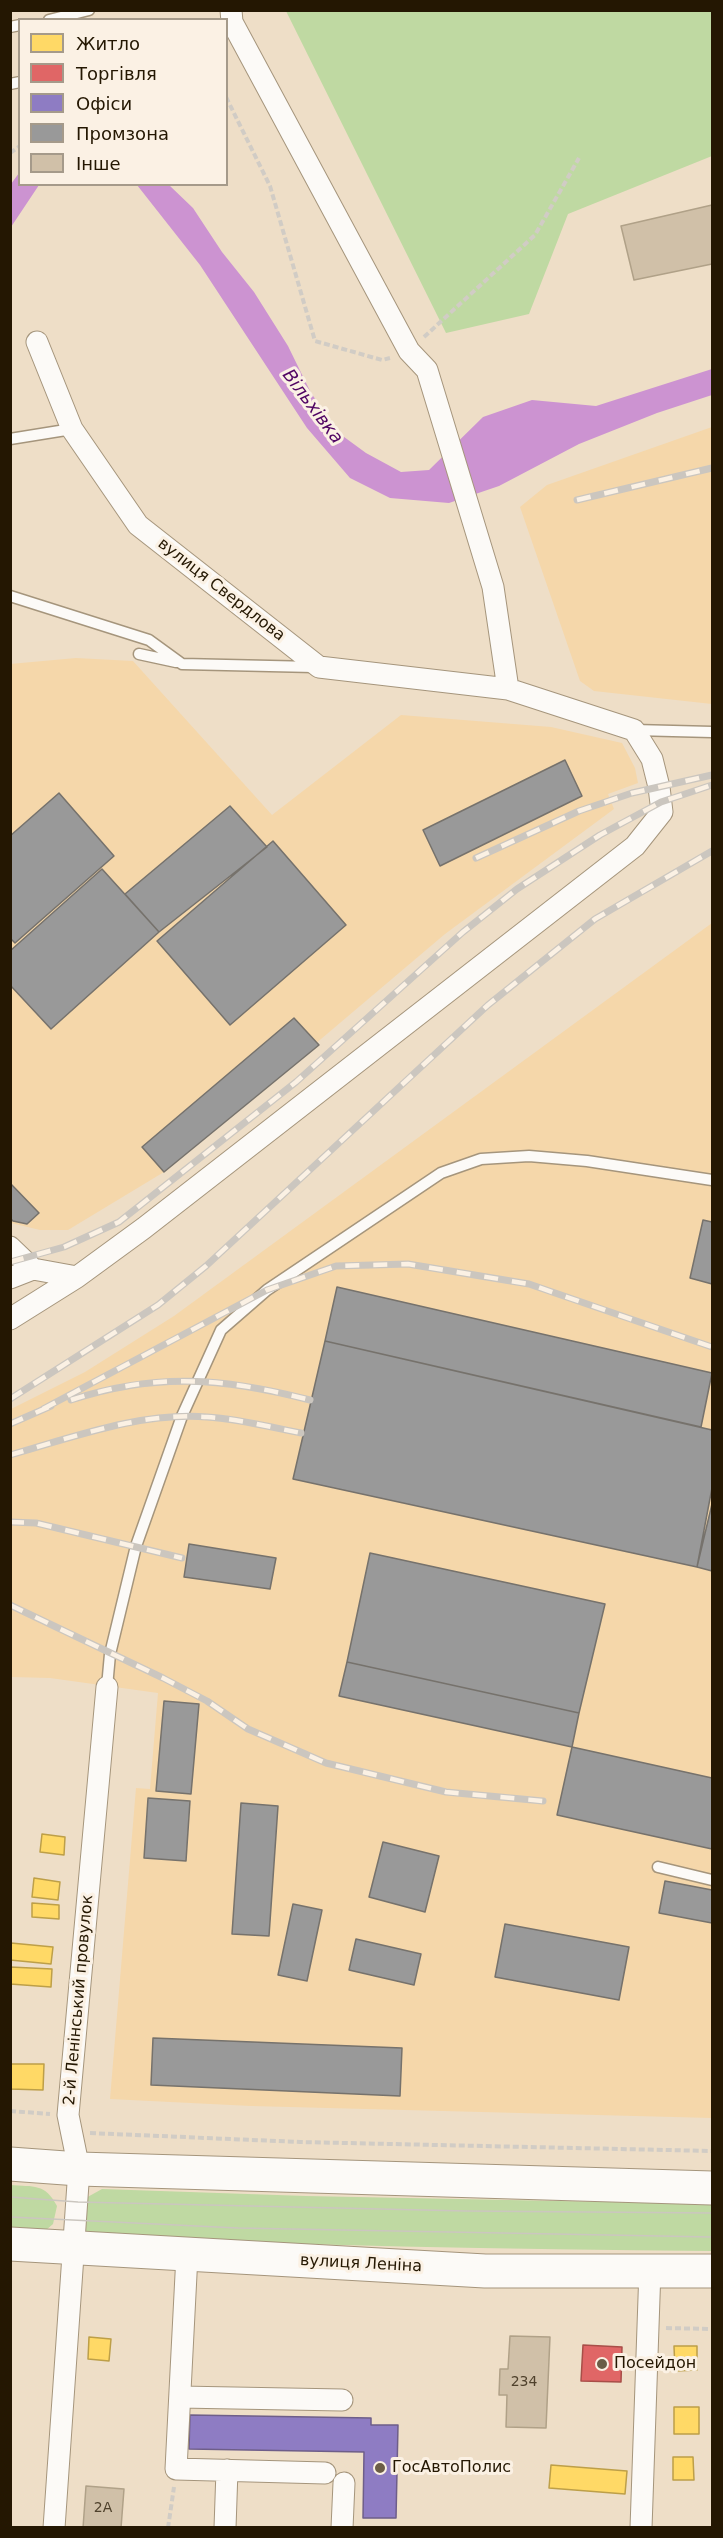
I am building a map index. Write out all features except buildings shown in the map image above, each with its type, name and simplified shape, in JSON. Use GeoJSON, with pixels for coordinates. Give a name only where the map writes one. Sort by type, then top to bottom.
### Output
{"type":"FeatureCollection","features":[{"type":"Feature","properties":{"kind":"main road"},"geometry":{"type":"LineString","coordinates":[[10,2164],[79,2169],[708,2183]]}},
{"type":"Feature","properties":{"kind":"main road","name":"вулиця Леніна"},"geometry":{"type":"LineString","coordinates":[[10,2244],[485,2271],[650,2269],[712,2271]]}},
{"type":"Feature","properties":{"kind":"street"},"geometry":{"type":"LineString","coordinates":[[231,10],[232,22],[409,351],[427,370],[493,587],[508,689]]}},
{"type":"Feature","properties":{"kind":"street","name":"вулиця Свердлова"},"geometry":{"type":"LineString","coordinates":[[37,342],[72,429],[138,525],[319,667]]}},
{"type":"Feature","properties":{"kind":"street"},"geometry":{"type":"LineString","coordinates":[[10,1319],[77,1278],[144,1228],[635,846],[662,812],[652,759],[634,730],[508,689],[319,667]]}},
{"type":"Feature","properties":{"kind":"street"},"geometry":{"type":"LineString","coordinates":[[10,1246],[33,1269]]}},
{"type":"Feature","properties":{"kind":"street"},"geometry":{"type":"LineString","coordinates":[[10,1278],[33,1269],[77,1278]]}},
{"type":"Feature","properties":{"kind":"street","name":"2-й Ленінський провулок"},"geometry":{"type":"LineString","coordinates":[[54,2528],[79,2169],[70,2123],[107,1687]]}},
{"type":"Feature","properties":{"kind":"street"},"geometry":{"type":"LineString","coordinates":[[187,2255],[176,2469],[325,2473]]}},
{"type":"Feature","properties":{"kind":"street"},"geometry":{"type":"LineString","coordinates":[[642,2528],[650,2269]]}},
{"type":"Feature","properties":{"kind":"street"},"geometry":{"type":"LineString","coordinates":[[180,2397],[342,2400]]}},
{"type":"Feature","properties":{"kind":"street"},"geometry":{"type":"LineString","coordinates":[[225,2528],[227,2470]]}},
{"type":"Feature","properties":{"kind":"street"},"geometry":{"type":"LineString","coordinates":[[342,2528],[344,2483]]}},
{"type":"Feature","properties":{"kind":"lane"},"geometry":{"type":"LineString","coordinates":[[57,18],[89,10]]}},
{"type":"Feature","properties":{"kind":"lane"},"geometry":{"type":"LineString","coordinates":[[10,439],[72,429]]}},
{"type":"Feature","properties":{"kind":"lane"},"geometry":{"type":"LineString","coordinates":[[10,596],[149,640],[182,664]]}},
{"type":"Feature","properties":{"kind":"lane"},"geometry":{"type":"LineString","coordinates":[[139,654],[182,664],[319,667]]}},
{"type":"Feature","properties":{"kind":"lane"},"geometry":{"type":"LineString","coordinates":[[634,730],[712,732]]}},
{"type":"Feature","properties":{"kind":"lane"},"geometry":{"type":"LineString","coordinates":[[107,1687],[110,1654],[136,1546],[182,1416],[221,1330],[267,1290],[441,1173],[481,1159],[529,1156],[587,1161],[712,1180]]}},
{"type":"Feature","properties":{"kind":"lane"},"geometry":{"type":"LineString","coordinates":[[658,1867],[712,1880]]}},
{"type":"Feature","properties":{"kind":"path"},"geometry":{"type":"LineString","coordinates":[[228,101],[270,186],[315,341],[382,360],[409,351],[535,235],[579,158]]}},
{"type":"Feature","properties":{"kind":"path"},"geometry":{"type":"LineString","coordinates":[[10,2111],[70,2123],[312,2143],[712,2151]]}},
{"type":"Feature","properties":{"kind":"path"},"geometry":{"type":"LineString","coordinates":[[650,2327],[712,2329]]}},
{"type":"Feature","properties":{"kind":"path"},"geometry":{"type":"LineString","coordinates":[[168,2528],[176,2469]]}},
{"type":"Feature","properties":{"kind":"shaded area"},"geometry":{"type":"Polygon","coordinates":[[[712,427],[712,704],[594,691],[580,681],[520,507],[547,485],[712,427]]]}},
{"type":"Feature","properties":{"kind":"shaded area"},"geometry":{"type":"Polygon","coordinates":[[[76,658],[133,661],[272,815],[401,715],[551,727],[622,743],[635,768],[638,783],[608,794],[614,809],[445,934],[164,1172],[68,1230],[40,1230],[11,1223],[10,664],[76,658]]]}},
{"type":"Feature","properties":{"kind":"shaded area"},"geometry":{"type":"Polygon","coordinates":[[[712,923],[712,2118],[251,2106],[110,2099],[136,1788],[150,1789],[158,1693],[50,1678],[11,1677],[11,1409],[85,1372],[174,1316],[712,923]]]}},
{"type":"Feature","properties":{"kind":"green space"},"geometry":{"type":"Polygon","coordinates":[[[286,11],[712,11],[712,156],[568,214],[529,314],[446,333],[286,11]]]}},
{"type":"Feature","properties":{"kind":"green space"},"geometry":{"type":"Polygon","coordinates":[[[10,2185],[32,2186],[48,2193],[57,2206],[53,2224],[45,2231],[11,2230],[10,2185]]]}},
{"type":"Feature","properties":{"kind":"green space"},"geometry":{"type":"Polygon","coordinates":[[[102,2189],[306,2196],[712,2204],[712,2251],[401,2246],[90,2236],[84,2231],[84,2199],[102,2189]]]}},
{"type":"Feature","properties":{"kind":"water"},"geometry":{"type":"Polygon","coordinates":[[[18,174],[18,186],[38,186],[11,227],[11,184],[18,174]]]}},
{"type":"Feature","properties":{"kind":"water","name":"Вільхівка"},"geometry":{"type":"Polygon","coordinates":[[[138,186],[170,186],[193,208],[222,252],[254,292],[288,346],[311,393],[340,434],[366,453],[401,472],[429,470],[483,417],[532,400],[596,406],[712,369],[712,395],[657,413],[579,444],[499,486],[449,503],[390,498],[350,478],[307,428],[200,265],[138,186]]]}},
{"type":"Feature","properties":{"kind":"tram line"},"geometry":{"type":"LineString","coordinates":[[10,2197],[78,2202],[466,2211],[712,2213]]}},
{"type":"Feature","properties":{"kind":"tram line"},"geometry":{"type":"LineString","coordinates":[[10,2217],[238,2228],[712,2237]]}},
{"type":"Feature","properties":{"kind":"railway"},"geometry":{"type":"LineString","coordinates":[[577,500],[712,468]]}},
{"type":"Feature","properties":{"kind":"railway"},"geometry":{"type":"LineString","coordinates":[[476,858],[579,811],[632,793],[712,775]]}},
{"type":"Feature","properties":{"kind":"railway"},"geometry":{"type":"LineString","coordinates":[[10,1262],[64,1247],[119,1222],[296,1082],[463,932],[517,889],[600,835],[661,802],[712,785]]}},
{"type":"Feature","properties":{"kind":"railway"},"geometry":{"type":"LineString","coordinates":[[10,1399],[158,1305],[206,1266],[488,1005],[595,919],[712,851]]}},
{"type":"Feature","properties":{"kind":"railway"},"geometry":{"type":"LineString","coordinates":[[43,1409],[267,1290],[336,1266],[408,1264],[529,1284],[712,1347]]}},
{"type":"Feature","properties":{"kind":"railway"},"geometry":{"type":"LineString","coordinates":[[71,1400],[132,1385],[190,1381],[248,1387],[310,1400]]}},
{"type":"Feature","properties":{"kind":"railway"},"geometry":{"type":"LineString","coordinates":[[10,1424],[51,1406]]}},
{"type":"Feature","properties":{"kind":"railway"},"geometry":{"type":"LineString","coordinates":[[10,1455],[107,1427],[182,1416],[219,1418],[301,1433]]}},
{"type":"Feature","properties":{"kind":"railway"},"geometry":{"type":"LineString","coordinates":[[10,1522],[36,1523],[182,1558]]}},
{"type":"Feature","properties":{"kind":"railway"},"geometry":{"type":"LineString","coordinates":[[10,1605],[163,1678],[207,1701],[248,1729],[326,1763],[446,1792],[543,1801]]}},
{"type":"Feature","properties":{"kind":"place","name":"Посейдон"},"geometry":{"type":"Point","coordinates":[602,2364]}},
{"type":"Feature","properties":{"kind":"place","name":"ГосАвтоПолис"},"geometry":{"type":"Point","coordinates":[380,2468]}}]}
